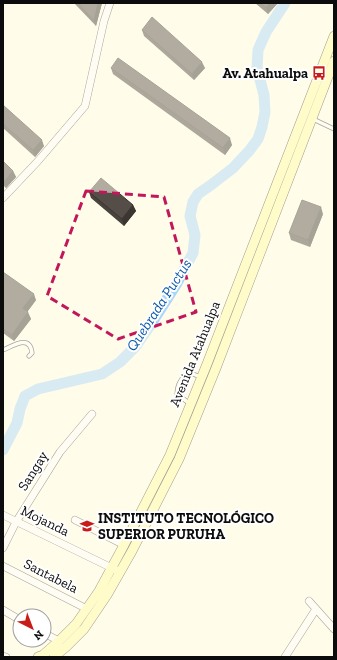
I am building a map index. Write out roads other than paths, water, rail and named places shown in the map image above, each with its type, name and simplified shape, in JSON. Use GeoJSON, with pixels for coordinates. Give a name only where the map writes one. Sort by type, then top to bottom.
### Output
{"type":"FeatureCollection","features":[{"type":"Feature","properties":{"kind":"main road","name":"Avenida Atahualpa"},"geometry":{"type":"LineString","coordinates":[[261,238],[312,119],[334,36]]}},
{"type":"Feature","properties":{"kind":"main road","name":"Avenida Atahualpa"},"geometry":{"type":"LineString","coordinates":[[54,657],[84,629],[107,595],[124,546],[179,459],[192,410],[230,319],[322,79],[334,61]]}},
{"type":"Feature","properties":{"kind":"main road","name":"Avenida Atahualpa"},"geometry":{"type":"LineString","coordinates":[[38,657],[43,655],[59,642],[76,624],[99,591],[132,551],[158,490]]}},
{"type":"Feature","properties":{"kind":"street"},"geometry":{"type":"LineString","coordinates":[[3,198],[38,161],[84,106],[104,21],[110,3]]}},
{"type":"Feature","properties":{"kind":"street","name":"Sangay"},"geometry":{"type":"LineString","coordinates":[[3,548],[16,522],[60,452],[92,414]]}},
{"type":"Feature","properties":{"kind":"street","name":"Mojanda"},"geometry":{"type":"LineString","coordinates":[[3,515],[116,569]]}},
{"type":"Feature","properties":{"kind":"street"},"geometry":{"type":"LineString","coordinates":[[75,520],[124,546]]}},
{"type":"Feature","properties":{"kind":"street","name":"Santabela"},"geometry":{"type":"LineString","coordinates":[[3,566],[87,609]]}},
{"type":"Feature","properties":{"kind":"street"},"geometry":{"type":"LineString","coordinates":[[309,601],[334,629]]}},
{"type":"Feature","properties":{"kind":"street"},"geometry":{"type":"LineString","coordinates":[[285,657],[316,609]]}},
{"type":"Feature","properties":{"kind":"street"},"geometry":{"type":"LineString","coordinates":[[3,610],[12,615]]}},
{"type":"Feature","properties":{"kind":"street"},"geometry":{"type":"LineString","coordinates":[[52,638],[59,642]]}},
{"type":"Feature","properties":{"kind":"lane"},"geometry":{"type":"LineString","coordinates":[[312,119],[334,129]]}},
{"type":"Feature","properties":{"kind":"lane"},"geometry":{"type":"LineString","coordinates":[[3,350],[22,342],[28,343],[31,347],[32,353],[29,356]]}},
{"type":"Feature","properties":{"kind":"lane"},"geometry":{"type":"LineString","coordinates":[[192,410],[177,394],[177,389],[182,378],[186,374],[191,373],[206,379]]}},
{"type":"Feature","properties":{"kind":"waterway","name":"Quebrada Puctus"},"geometry":{"type":"LineString","coordinates":[[3,450],[17,423],[25,396],[38,389],[102,374],[120,362],[135,347],[177,283],[193,253],[195,235],[190,216],[193,202],[198,194],[233,168],[258,139],[265,112],[264,95],[257,68],[258,50],[266,32],[285,3]]}},
{"type":"Feature","properties":{"kind":"place","name":"Av. Atahualpa"},"geometry":{"type":"Point","coordinates":[319,73]}},
{"type":"Feature","properties":{"kind":"place","name":"INSTITUTO TECNOLÓGICO SUPERIOR PURUHA"},"geometry":{"type":"Point","coordinates":[87,526]}}]}
